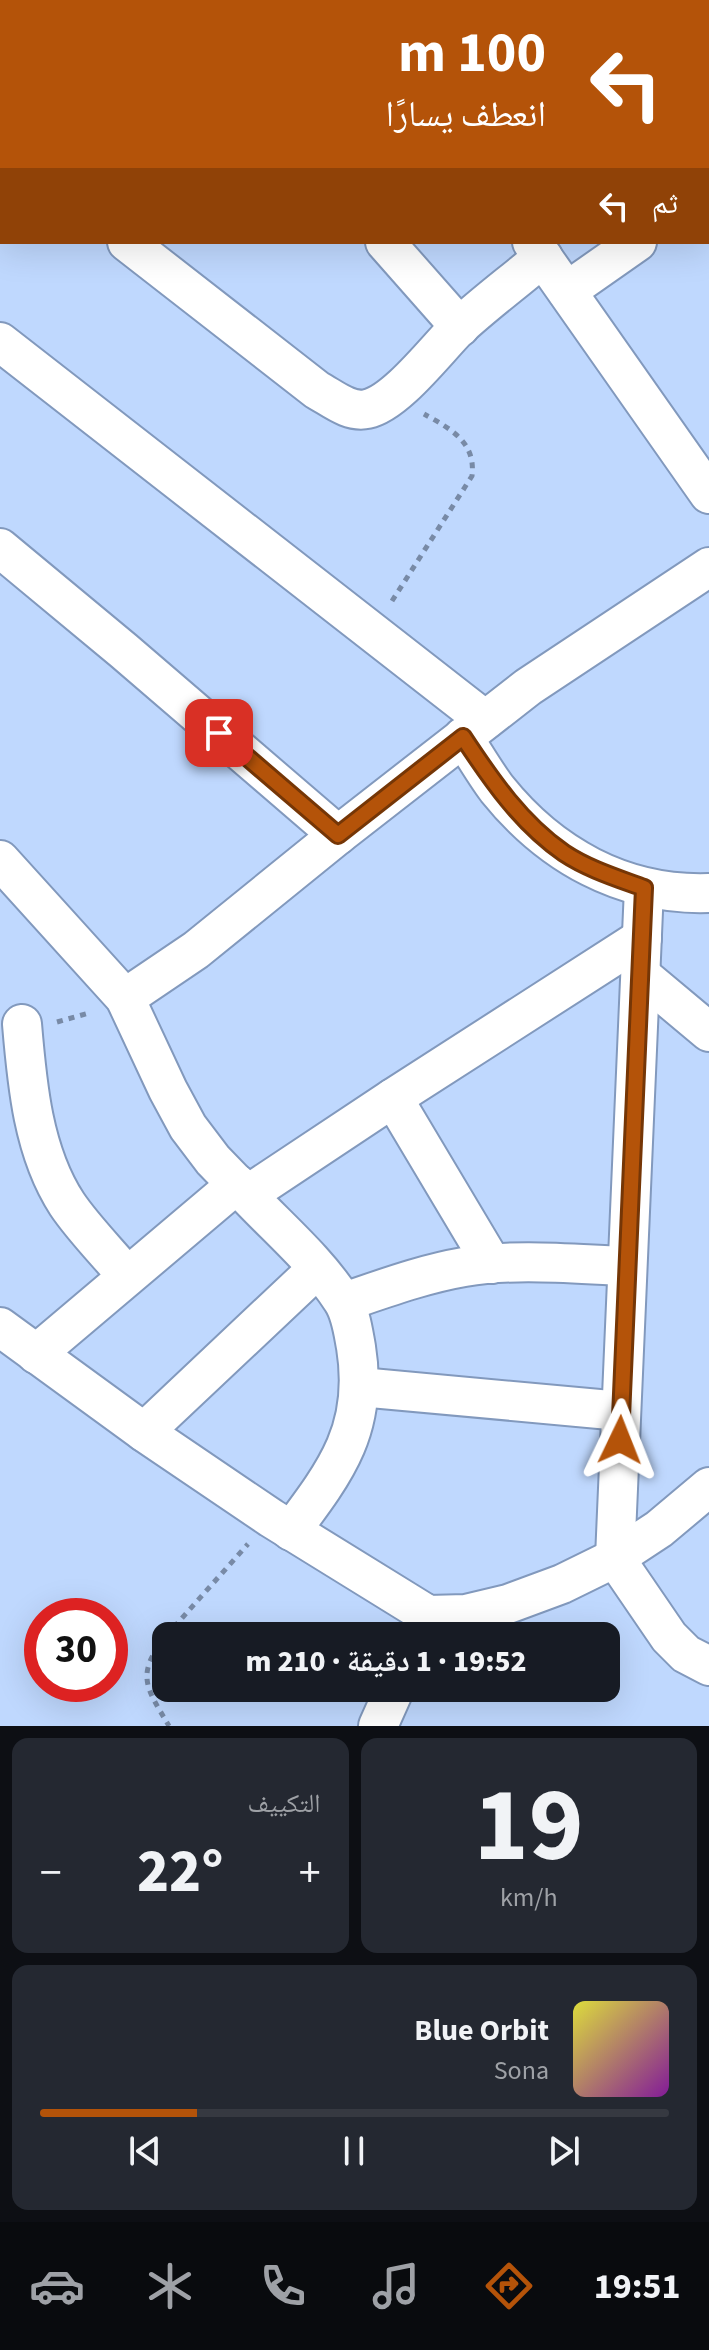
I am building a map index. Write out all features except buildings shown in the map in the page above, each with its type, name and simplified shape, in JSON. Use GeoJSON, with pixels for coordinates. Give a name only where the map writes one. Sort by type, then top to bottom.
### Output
{"type":"FeatureCollection","features":[{"type":"Feature","properties":{"kind":"street"},"geometry":{"type":"LineString","coordinates":[[130,244],[317,390],[344,406],[364,410],[393,395],[538,250],[709,494]]}},
{"type":"Feature","properties":{"kind":"street"},"geometry":{"type":"LineString","coordinates":[[387,244],[460,327]]}},
{"type":"Feature","properties":{"kind":"street"},"geometry":{"type":"LineString","coordinates":[[567,291],[634,244]]}},
{"type":"Feature","properties":{"kind":"street"},"geometry":{"type":"LineString","coordinates":[[0,342],[372,632],[474,729],[497,788],[529,824],[566,855],[644,888],[681,894],[709,893]]}},
{"type":"Feature","properties":{"kind":"street"},"geometry":{"type":"LineString","coordinates":[[0,548],[338,835]]}},
{"type":"Feature","properties":{"kind":"street"},"geometry":{"type":"LineString","coordinates":[[125,998],[196,950],[528,687],[709,567]]}},
{"type":"Feature","properties":{"kind":"street"},"geometry":{"type":"LineString","coordinates":[[0,860],[125,998],[188,1127],[213,1160],[317,1269],[344,1302],[351,1323],[360,1387],[351,1432],[338,1465],[322,1489],[281,1525]]}},
{"type":"Feature","properties":{"kind":"street"},"geometry":{"type":"LineString","coordinates":[[644,888],[615,1558],[669,1637],[686,1654],[709,1666]]}},
{"type":"Feature","properties":{"kind":"street"},"geometry":{"type":"LineString","coordinates":[[642,956],[709,1032]]}},
{"type":"Feature","properties":{"kind":"street"},"geometry":{"type":"LineString","coordinates":[[36,1354],[127,1276],[242,1190],[393,1098],[642,956]]}},
{"type":"Feature","properties":{"kind":"street"},"geometry":{"type":"LineString","coordinates":[[22,1024],[27,1080],[47,1161],[67,1204],[127,1276]]}},
{"type":"Feature","properties":{"kind":"street"},"geometry":{"type":"LineString","coordinates":[[393,1098],[492,1264]]}},
{"type":"Feature","properties":{"kind":"street"},"geometry":{"type":"LineString","coordinates":[[344,1302],[437,1272],[492,1264],[627,1266]]}},
{"type":"Feature","properties":{"kind":"street"},"geometry":{"type":"LineString","coordinates":[[144,1432],[317,1269]]}},
{"type":"Feature","properties":{"kind":"street"},"geometry":{"type":"LineString","coordinates":[[0,1327],[144,1432],[418,1622]]}},
{"type":"Feature","properties":{"kind":"street"},"geometry":{"type":"LineString","coordinates":[[360,1387],[621,1411]]}},
{"type":"Feature","properties":{"kind":"street"},"geometry":{"type":"LineString","coordinates":[[438,1622],[508,1604],[562,1584],[615,1558],[659,1529],[709,1487]]}},
{"type":"Feature","properties":{"kind":"street"},"geometry":{"type":"LineString","coordinates":[[378,1726],[389,1702]]}},
{"type":"Feature","properties":{"kind":"path"},"geometry":{"type":"LineString","coordinates":[[372,632],[458,500],[472,476],[474,459],[467,445],[453,432],[393,395]]}},
{"type":"Feature","properties":{"kind":"path"},"geometry":{"type":"LineString","coordinates":[[22,1024],[55,1023],[91,1013],[125,998]]}},
{"type":"Feature","properties":{"kind":"path"},"geometry":{"type":"LineString","coordinates":[[181,1622],[281,1525]]}},
{"type":"Feature","properties":{"kind":"path"},"geometry":{"type":"LineString","coordinates":[[152,1659],[146,1680],[152,1692]]}},
{"type":"Feature","properties":{"kind":"path"},"geometry":{"type":"LineString","coordinates":[[157,1702],[169,1726]]}},
{"type":"Feature","properties":{"kind":"route"},"geometry":{"type":"LineString","coordinates":[[219,733],[338,835],[463,737],[497,788],[529,824],[566,855],[644,888],[620,1440]]}}]}
